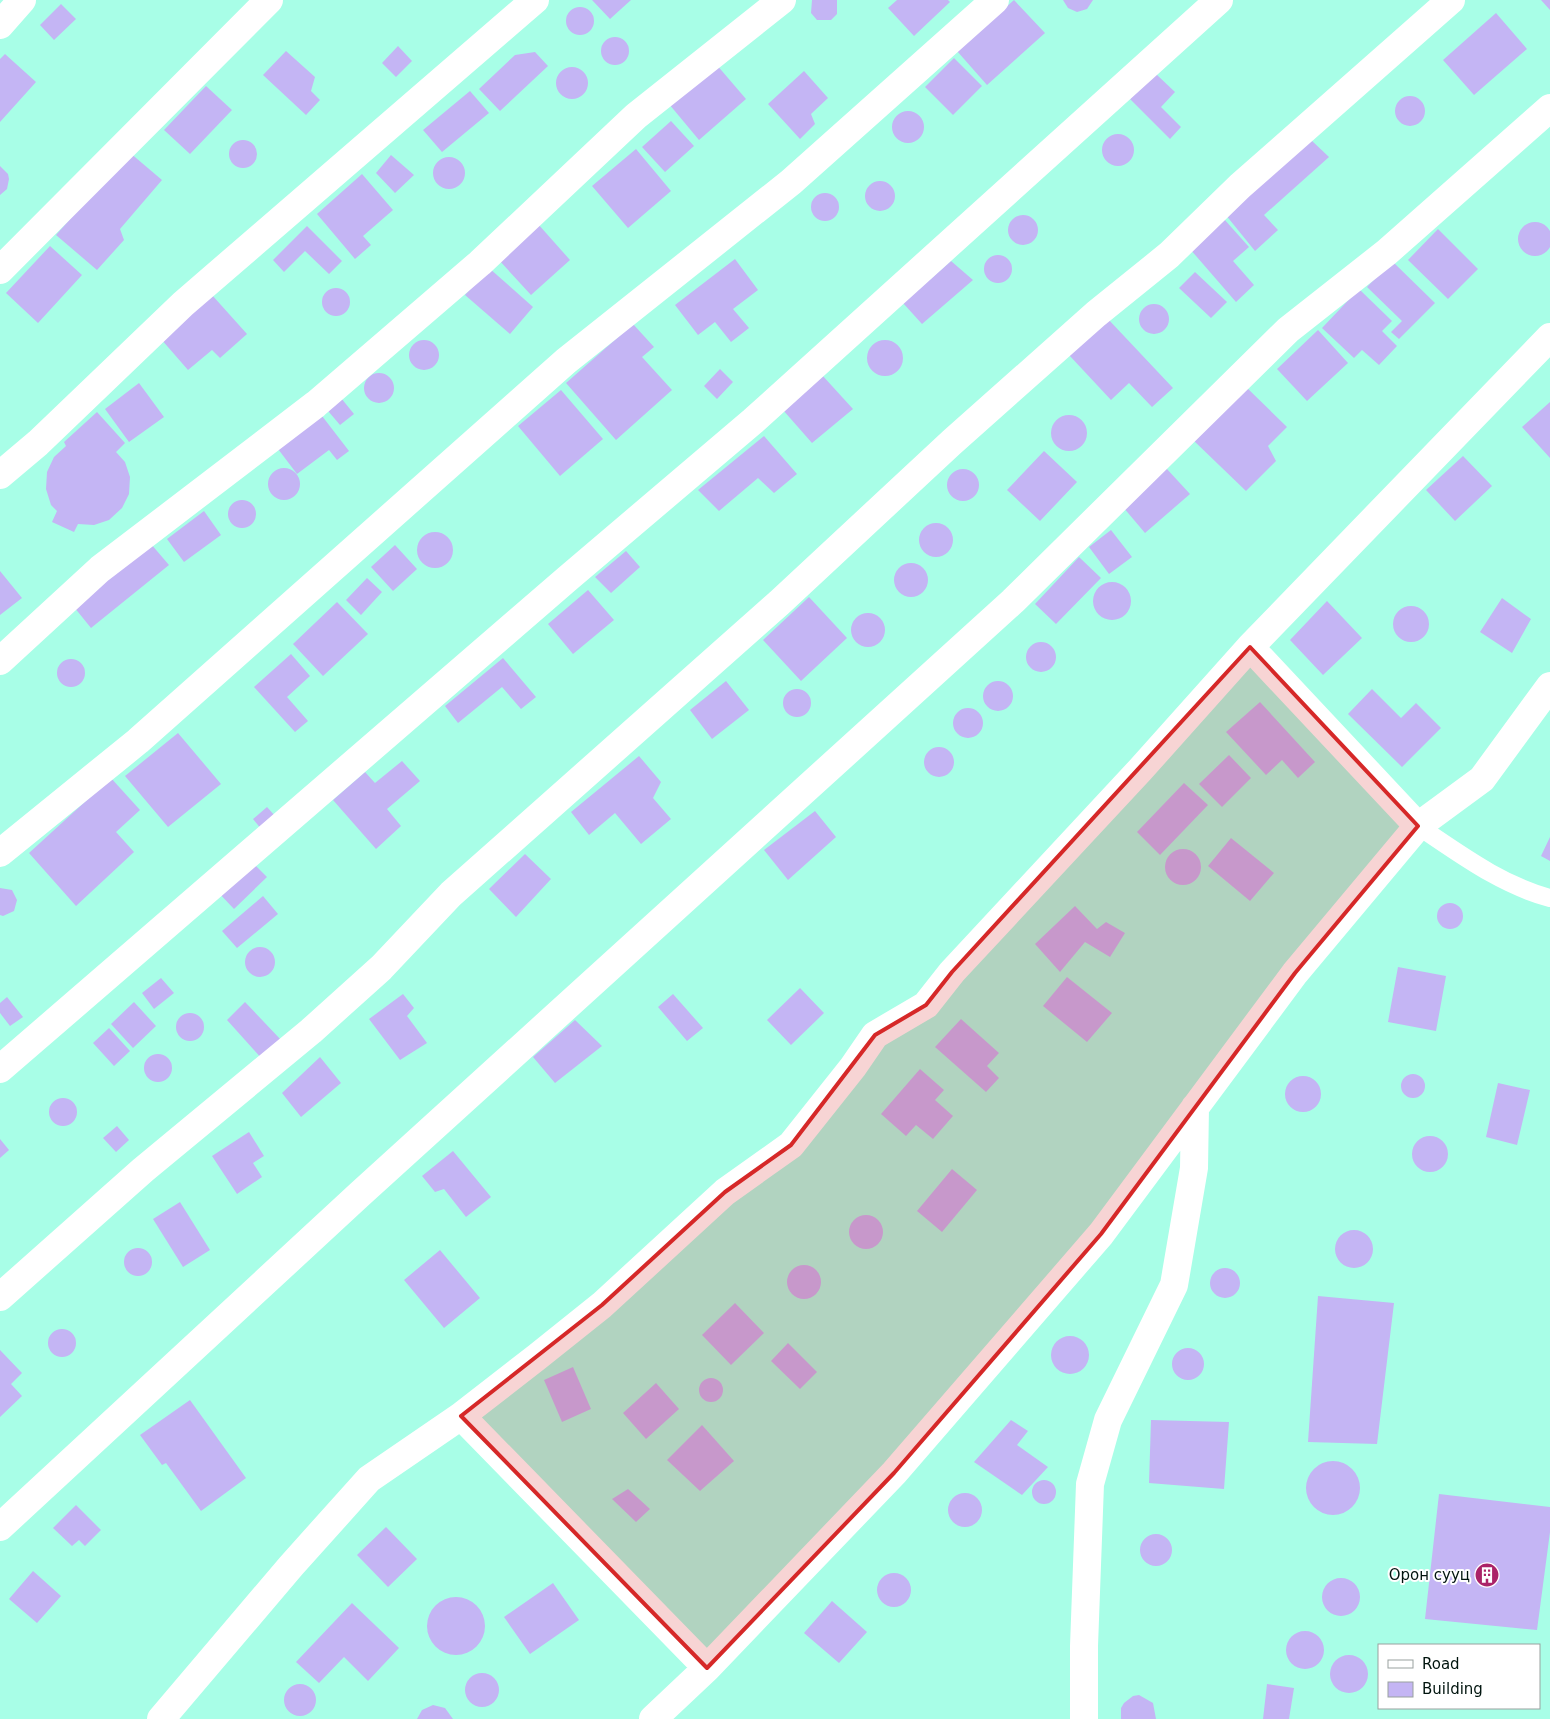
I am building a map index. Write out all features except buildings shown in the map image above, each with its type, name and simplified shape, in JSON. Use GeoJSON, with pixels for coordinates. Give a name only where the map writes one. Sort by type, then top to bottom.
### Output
{"type":"FeatureCollection","features":[{"type":"Feature","properties":{"kind":"street"},"geometry":{"type":"LineString","coordinates":[[0,25],[22,0]]}},
{"type":"Feature","properties":{"kind":"street"},"geometry":{"type":"LineString","coordinates":[[0,270],[269,0]]}},
{"type":"Feature","properties":{"kind":"street"},"geometry":{"type":"LineString","coordinates":[[0,475],[38,443],[183,304],[536,0]]}},
{"type":"Feature","properties":{"kind":"street"},"geometry":{"type":"LineString","coordinates":[[0,661],[100,569],[316,404],[480,263],[636,116],[782,0]]}},
{"type":"Feature","properties":{"kind":"street"},"geometry":{"type":"LineString","coordinates":[[0,853],[138,741],[566,361],[792,182],[995,0]]}},
{"type":"Feature","properties":{"kind":"street"},"geometry":{"type":"LineString","coordinates":[[0,1070],[566,579],[752,421],[1219,0]]}},
{"type":"Feature","properties":{"kind":"street"},"geometry":{"type":"LineString","coordinates":[[0,1297],[143,1170],[311,1031],[381,968],[451,894],[765,616],[952,442],[1096,314],[1168,255],[1240,186],[1451,0]]}},
{"type":"Feature","properties":{"kind":"street"},"geometry":{"type":"LineString","coordinates":[[0,1527],[339,1214],[1012,601],[1288,330],[1387,252],[1550,108]]}},
{"type":"Feature","properties":{"kind":"street"},"geometry":{"type":"LineString","coordinates":[[161,1719],[291,1566],[369,1479],[461,1416],[602,1305],[726,1192],[791,1145],[854,1067],[875,1035],[926,1005],[952,972],[1140,770],[1250,647],[1550,337]]}},
{"type":"Feature","properties":{"kind":"street"},"geometry":{"type":"LineString","coordinates":[[1250,647],[1418,826]]}},
{"type":"Feature","properties":{"kind":"street"},"geometry":{"type":"LineString","coordinates":[[653,1719],[707,1668],[913,1450],[1101,1234],[1295,973],[1418,826],[1482,779],[1550,686]]}},
{"type":"Feature","properties":{"kind":"street"},"geometry":{"type":"LineString","coordinates":[[1084,1719],[1084,1646],[1090,1484],[1108,1420],[1174,1285],[1194,1168],[1195,1107]]}},
{"type":"Feature","properties":{"kind":"street"},"geometry":{"type":"LineString","coordinates":[[461,1416],[707,1668]]}},
{"type":"Feature","properties":{"kind":"lane"},"geometry":{"type":"LineString","coordinates":[[1418,826],[1481,869],[1533,894],[1550,898]]}},
{"type":"Feature","properties":{"kind":"highlighted area"},"geometry":{"type":"Polygon","coordinates":[[[1250,647],[1418,826],[1295,973],[1101,1234],[894,1473],[707,1668],[461,1416],[602,1305],[725,1192],[791,1145],[875,1035],[926,1005],[952,972],[1250,647]]]}},
{"type":"Feature","properties":{"kind":"place","name":"Орон сууц"},"geometry":{"type":"Point","coordinates":[1487,1575]}}]}
